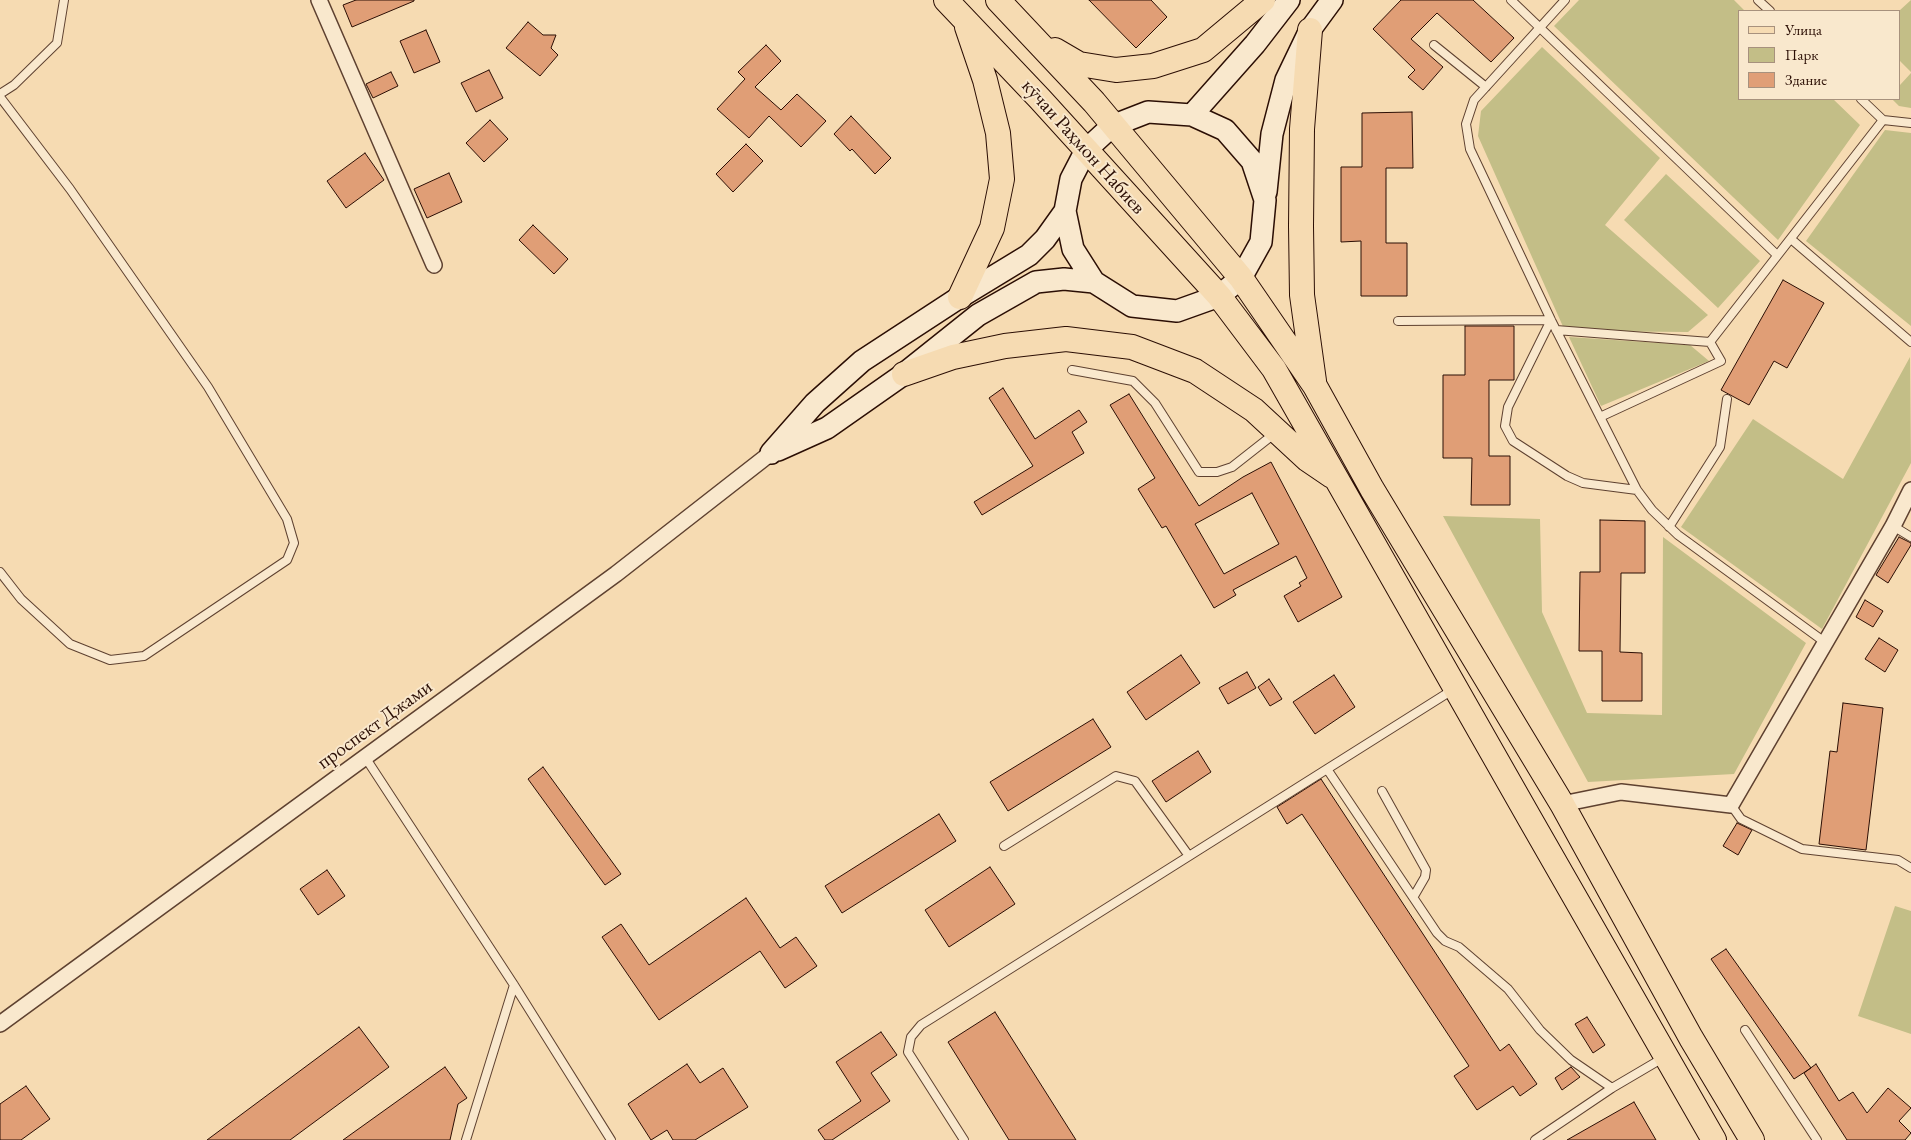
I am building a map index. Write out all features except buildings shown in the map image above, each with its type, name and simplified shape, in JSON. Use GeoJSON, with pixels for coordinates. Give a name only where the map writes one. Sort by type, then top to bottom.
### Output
{"type":"FeatureCollection","features":[{"type":"Feature","properties":{"kind":"main road","name":"кӯчаи Раҳмон Набиев"},"geometry":{"type":"LineString","coordinates":[[946,0],[1219,296],[1274,369],[1714,1140]]}},
{"type":"Feature","properties":{"kind":"main road","name":"кӯчаи Раҳмон Набиев"},"geometry":{"type":"LineString","coordinates":[[998,0],[1094,102],[1112,126],[1241,278],[1314,386],[1372,489],[1562,804],[1691,1038],[1752,1140]]}},
{"type":"Feature","properties":{"kind":"main road"},"geometry":{"type":"LineString","coordinates":[[1031,35],[1079,64],[1116,70],[1153,66],[1203,50],[1263,0]]}},
{"type":"Feature","properties":{"kind":"main road"},"geometry":{"type":"LineString","coordinates":[[1192,116],[1255,44],[1289,0]]}},
{"type":"Feature","properties":{"kind":"main road"},"geometry":{"type":"LineString","coordinates":[[1265,200],[1252,161],[1225,130],[1192,116],[1148,112],[1112,126],[1086,150],[1071,179],[1065,211],[1073,249],[1094,282],[1132,306],[1177,311],[1219,296],[1241,278],[1261,242],[1272,134],[1286,80],[1310,30],[1332,0]]}},
{"type":"Feature","properties":{"kind":"main road"},"geometry":{"type":"LineString","coordinates":[[960,297],[992,228],[1002,179],[998,133],[985,80],[965,20]]}},
{"type":"Feature","properties":{"kind":"main road"},"geometry":{"type":"LineString","coordinates":[[1310,30],[1302,129],[1301,226],[1302,295],[1314,386]]}},
{"type":"Feature","properties":{"kind":"main road"},"geometry":{"type":"LineString","coordinates":[[771,453],[815,403],[862,361],[960,297],[1029,255],[1046,239],[1065,211]]}},
{"type":"Feature","properties":{"kind":"main road"},"geometry":{"type":"LineString","coordinates":[[771,453],[828,428],[904,374],[978,315],[1036,282],[1064,279],[1094,282]]}},
{"type":"Feature","properties":{"kind":"main road"},"geometry":{"type":"LineString","coordinates":[[904,374],[953,356],[1006,346],[1066,338],[1132,347],[1195,371],[1254,410],[1307,459],[1338,480]]}},
{"type":"Feature","properties":{"kind":"main road"},"geometry":{"type":"LineString","coordinates":[[1351,503],[1372,489]]}},
{"type":"Feature","properties":{"kind":"street"},"geometry":{"type":"LineString","coordinates":[[319,0],[434,265]]}},
{"type":"Feature","properties":{"kind":"street","name":"проспект Джами"},"geometry":{"type":"LineString","coordinates":[[0,1024],[616,574],[771,453]]}},
{"type":"Feature","properties":{"kind":"street"},"geometry":{"type":"LineString","coordinates":[[1562,804],[1621,792],[1731,805],[1826,644],[1893,526],[1911,490]]}},
{"type":"Feature","properties":{"kind":"lane"},"geometry":{"type":"LineString","coordinates":[[0,572],[20,599],[70,644],[110,660],[144,656],[287,560],[294,543],[287,519],[208,387],[70,189],[0,95],[14,85],[57,43],[64,0]]}},
{"type":"Feature","properties":{"kind":"lane"},"geometry":{"type":"LineString","coordinates":[[1511,0],[1778,255]]}},
{"type":"Feature","properties":{"kind":"lane"},"geometry":{"type":"LineString","coordinates":[[1565,0],[1474,100],[1466,124],[1470,149],[1551,320],[1637,490],[1652,510],[1678,535],[1826,644]]}},
{"type":"Feature","properties":{"kind":"lane"},"geometry":{"type":"LineString","coordinates":[[1758,0],[1769,10]]}},
{"type":"Feature","properties":{"kind":"lane"},"geometry":{"type":"LineString","coordinates":[[1434,45],[1486,87]]}},
{"type":"Feature","properties":{"kind":"lane"},"geometry":{"type":"LineString","coordinates":[[1862,100],[1883,120],[1911,123]]}},
{"type":"Feature","properties":{"kind":"lane"},"geometry":{"type":"LineString","coordinates":[[1710,342],[1883,120]]}},
{"type":"Feature","properties":{"kind":"lane"},"geometry":{"type":"LineString","coordinates":[[1791,239],[1911,342]]}},
{"type":"Feature","properties":{"kind":"lane"},"geometry":{"type":"LineString","coordinates":[[1398,321],[1551,320]]}},
{"type":"Feature","properties":{"kind":"lane"},"geometry":{"type":"LineString","coordinates":[[1551,320],[1508,408],[1505,426],[1513,441],[1567,476],[1583,482],[1637,490]]}},
{"type":"Feature","properties":{"kind":"lane"},"geometry":{"type":"LineString","coordinates":[[1556,330],[1710,342]]}},
{"type":"Feature","properties":{"kind":"lane"},"geometry":{"type":"LineString","coordinates":[[1600,417],[1721,361],[1710,342]]}},
{"type":"Feature","properties":{"kind":"lane"},"geometry":{"type":"LineString","coordinates":[[1072,370],[1133,381],[1155,403],[1199,472],[1217,472],[1232,467],[1277,432]]}},
{"type":"Feature","properties":{"kind":"lane"},"geometry":{"type":"LineString","coordinates":[[1669,527],[1720,448],[1728,400]]}},
{"type":"Feature","properties":{"kind":"lane"},"geometry":{"type":"LineString","coordinates":[[1893,526],[1911,537]]}},
{"type":"Feature","properties":{"kind":"lane"},"geometry":{"type":"LineString","coordinates":[[964,1140],[908,1052],[911,1037],[921,1025],[1455,688]]}},
{"type":"Feature","properties":{"kind":"lane"},"geometry":{"type":"LineString","coordinates":[[365,757],[514,985],[611,1140]]}},
{"type":"Feature","properties":{"kind":"lane"},"geometry":{"type":"LineString","coordinates":[[1327,769],[1445,941],[1459,947],[1508,989],[1540,1030],[1571,1060],[1612,1088]]}},
{"type":"Feature","properties":{"kind":"lane"},"geometry":{"type":"LineString","coordinates":[[1004,846],[1116,776],[1135,781],[1189,856]]}},
{"type":"Feature","properties":{"kind":"lane"},"geometry":{"type":"LineString","coordinates":[[1382,791],[1426,870],[1426,877],[1414,896]]}},
{"type":"Feature","properties":{"kind":"lane"},"geometry":{"type":"LineString","coordinates":[[1731,805],[1741,819],[1802,849],[1898,860],[1911,868]]}},
{"type":"Feature","properties":{"kind":"lane"},"geometry":{"type":"LineString","coordinates":[[466,1140],[514,985]]}},
{"type":"Feature","properties":{"kind":"lane"},"geometry":{"type":"LineString","coordinates":[[1745,1030],[1817,1140]]}},
{"type":"Feature","properties":{"kind":"lane"},"geometry":{"type":"LineString","coordinates":[[1535,1140],[1612,1088],[1667,1056]]}},
{"type":"Feature","properties":{"kind":"green space"},"geometry":{"type":"Polygon","coordinates":[[[1579,0],[1734,0],[1744,10],[1738,10],[1738,100],[1834,100],[1860,125],[1778,240],[1554,26],[1579,0]]]}},
{"type":"Feature","properties":{"kind":"green space"},"geometry":{"type":"Polygon","coordinates":[[[1911,0],[1911,72],[1901,62],[1900,10],[1911,0]]]}},
{"type":"Feature","properties":{"kind":"green space"},"geometry":{"type":"Polygon","coordinates":[[[1542,47],[1660,158],[1605,225],[1708,315],[1688,332],[1565,331],[1478,136],[1481,111],[1542,47]]]}},
{"type":"Feature","properties":{"kind":"green space"},"geometry":{"type":"Polygon","coordinates":[[[1911,73],[1911,108],[1899,106],[1893,100],[1901,100],[1901,84],[1911,73]]]}},
{"type":"Feature","properties":{"kind":"green space"},"geometry":{"type":"Polygon","coordinates":[[[1885,130],[1911,133],[1911,326],[1806,241],[1885,130]]]}},
{"type":"Feature","properties":{"kind":"green space"},"geometry":{"type":"Polygon","coordinates":[[[1666,174],[1760,261],[1718,308],[1624,220],[1666,174]]]}},
{"type":"Feature","properties":{"kind":"green space"},"geometry":{"type":"Polygon","coordinates":[[[1569,337],[1690,345],[1709,361],[1601,406],[1569,337]]]}},
{"type":"Feature","properties":{"kind":"green space"},"geometry":{"type":"Polygon","coordinates":[[[1910,357],[1911,463],[1822,629],[1681,527],[1753,419],[1843,479],[1910,357]]]}},
{"type":"Feature","properties":{"kind":"green space"},"geometry":{"type":"Polygon","coordinates":[[[1443,516],[1540,519],[1542,612],[1587,713],[1662,715],[1663,537],[1806,643],[1734,774],[1588,782],[1443,516]]]}},
{"type":"Feature","properties":{"kind":"green space"},"geometry":{"type":"Polygon","coordinates":[[[1895,906],[1911,911],[1911,1034],[1858,1016],[1895,906]]]}}]}
